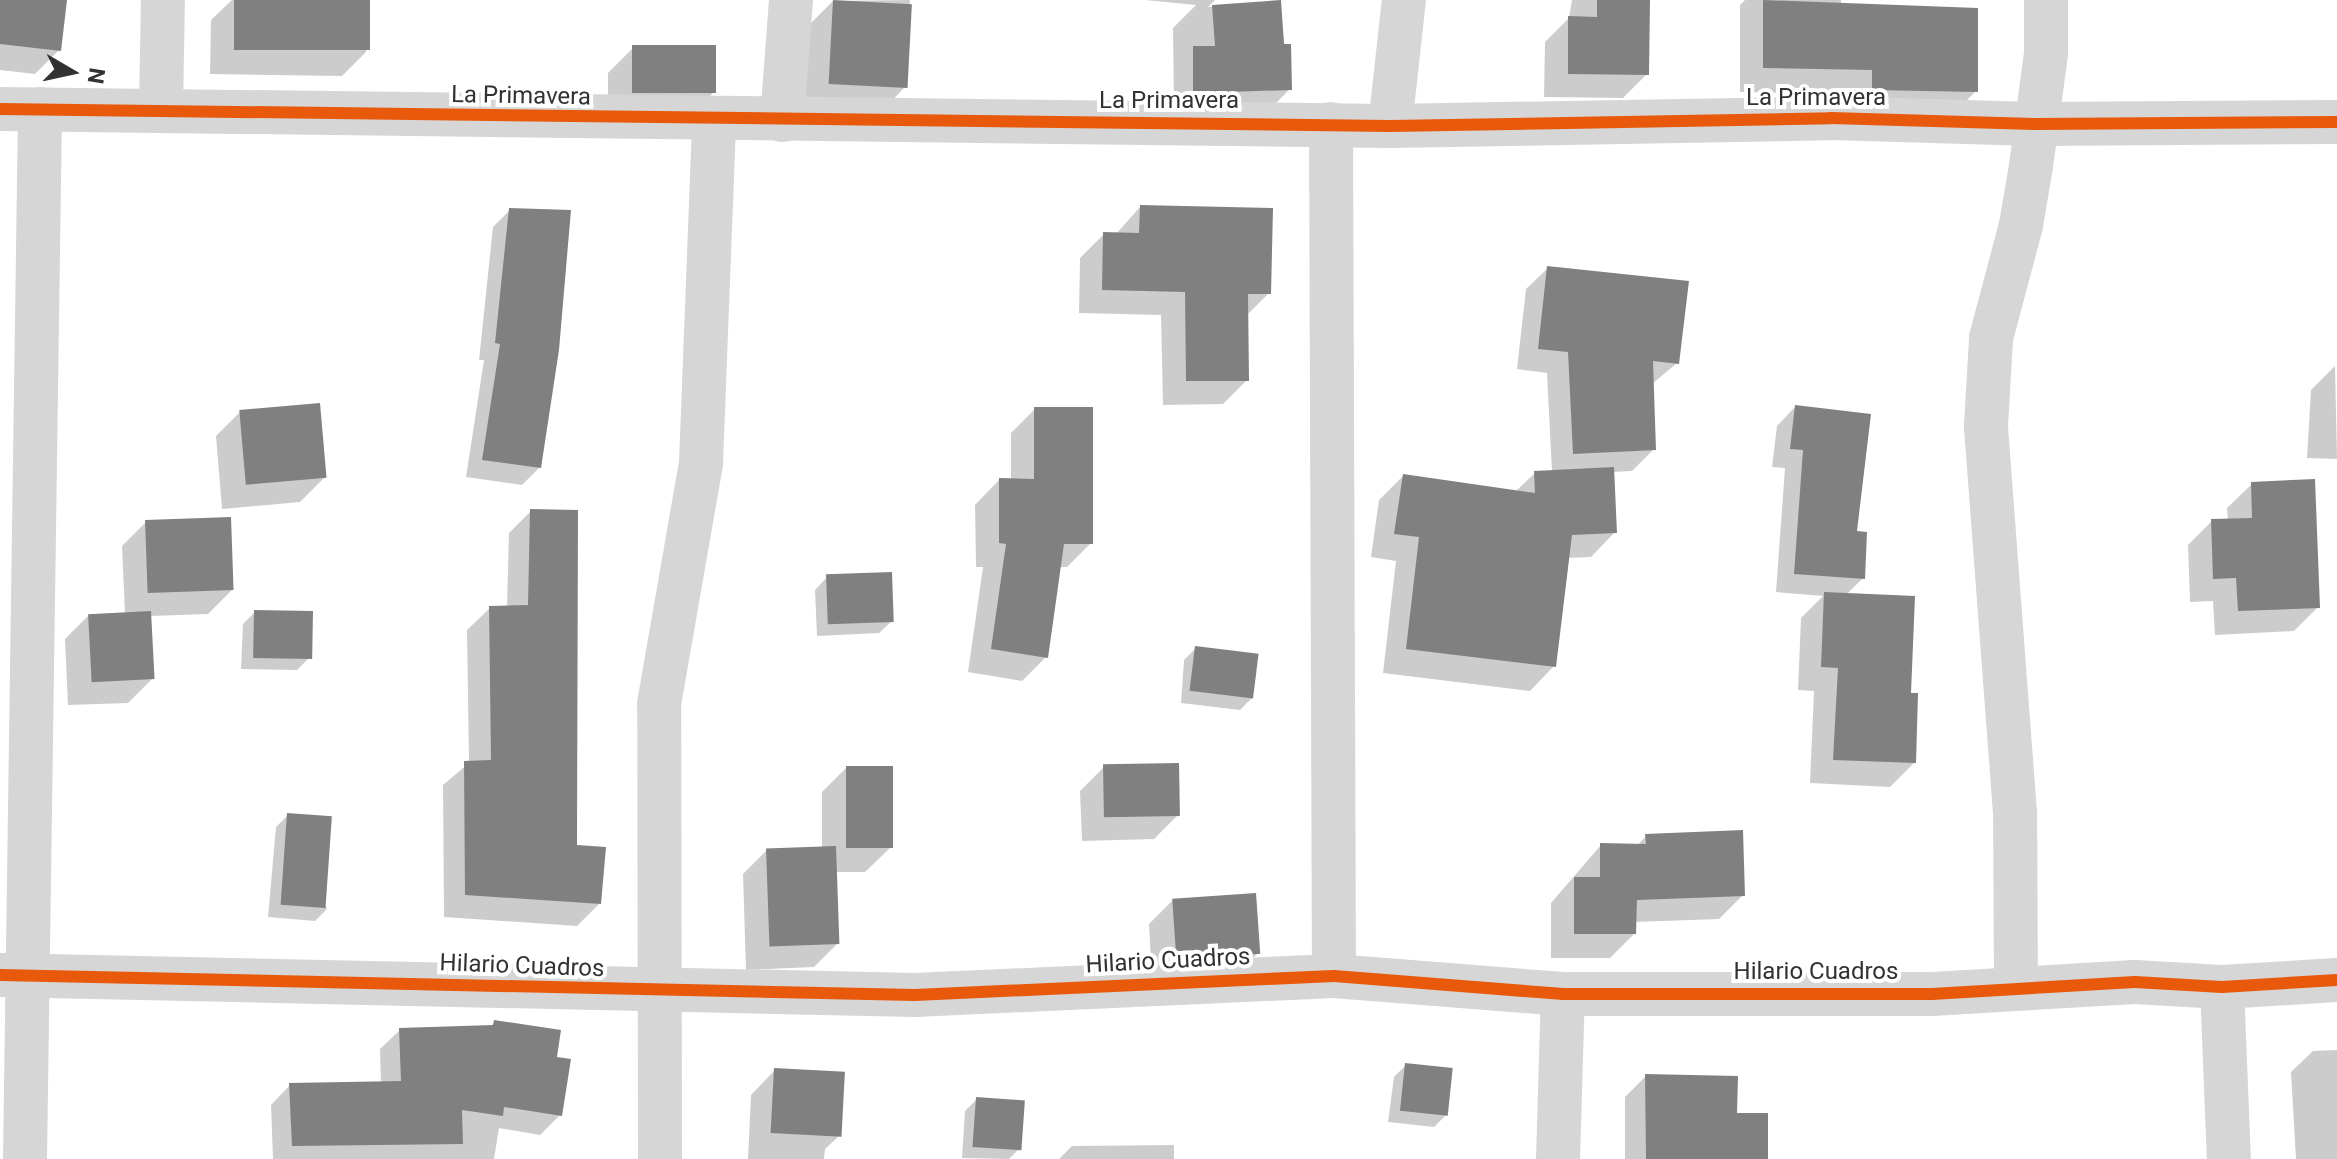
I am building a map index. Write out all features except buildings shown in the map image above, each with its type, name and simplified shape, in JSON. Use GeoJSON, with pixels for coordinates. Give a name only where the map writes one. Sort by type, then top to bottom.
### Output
{"type":"FeatureCollection","features":[{"type":"Feature","properties":{"kind":"street"},"geometry":{"type":"LineString","coordinates":[[161,110],[163,0]]}},
{"type":"Feature","properties":{"kind":"street"},"geometry":{"type":"LineString","coordinates":[[782,120],[791,0]]}},
{"type":"Feature","properties":{"kind":"street"},"geometry":{"type":"LineString","coordinates":[[1390,126],[1404,0]]}},
{"type":"Feature","properties":{"kind":"street"},"geometry":{"type":"LineString","coordinates":[[2016,989],[2015,813],[1986,426],[1991,338],[2021,225],[2046,53],[2046,0]]}},
{"type":"Feature","properties":{"kind":"street"},"geometry":{"type":"LineString","coordinates":[[20,109],[13,975],[25,1159]]}},
{"type":"Feature","properties":{"kind":"street","name":"La Primavera"},"geometry":{"type":"LineString","coordinates":[[20,109],[714,121],[1390,126],[1831,118],[2035,124],[2337,122]]}},
{"type":"Feature","properties":{"kind":"street"},"geometry":{"type":"LineString","coordinates":[[660,1159],[657,992],[659,704],[701,463],[714,121]]}},
{"type":"Feature","properties":{"kind":"street"},"geometry":{"type":"LineString","coordinates":[[1331,124],[1334,976]]}},
{"type":"Feature","properties":{"kind":"street","name":"Hilario Cuadros"},"geometry":{"type":"LineString","coordinates":[[13,975],[657,992],[915,995],[1334,976],[1563,994],[1932,994],[2135,982],[2222,987],[2337,980]]}},
{"type":"Feature","properties":{"kind":"street"},"geometry":{"type":"LineString","coordinates":[[2222,987],[2229,1159]]}},
{"type":"Feature","properties":{"kind":"street"},"geometry":{"type":"LineString","coordinates":[[1558,1159],[1563,994]]}},
{"type":"Feature","properties":{"kind":"cycle path"},"geometry":{"type":"LineString","coordinates":[[0,109],[1390,126],[1831,118],[2035,124],[2337,122]]}},
{"type":"Feature","properties":{"kind":"cycle path"},"geometry":{"type":"LineString","coordinates":[[0,975],[915,995],[1334,976],[1563,994],[1932,994],[2135,982],[2222,987],[2337,980]]}}]}
